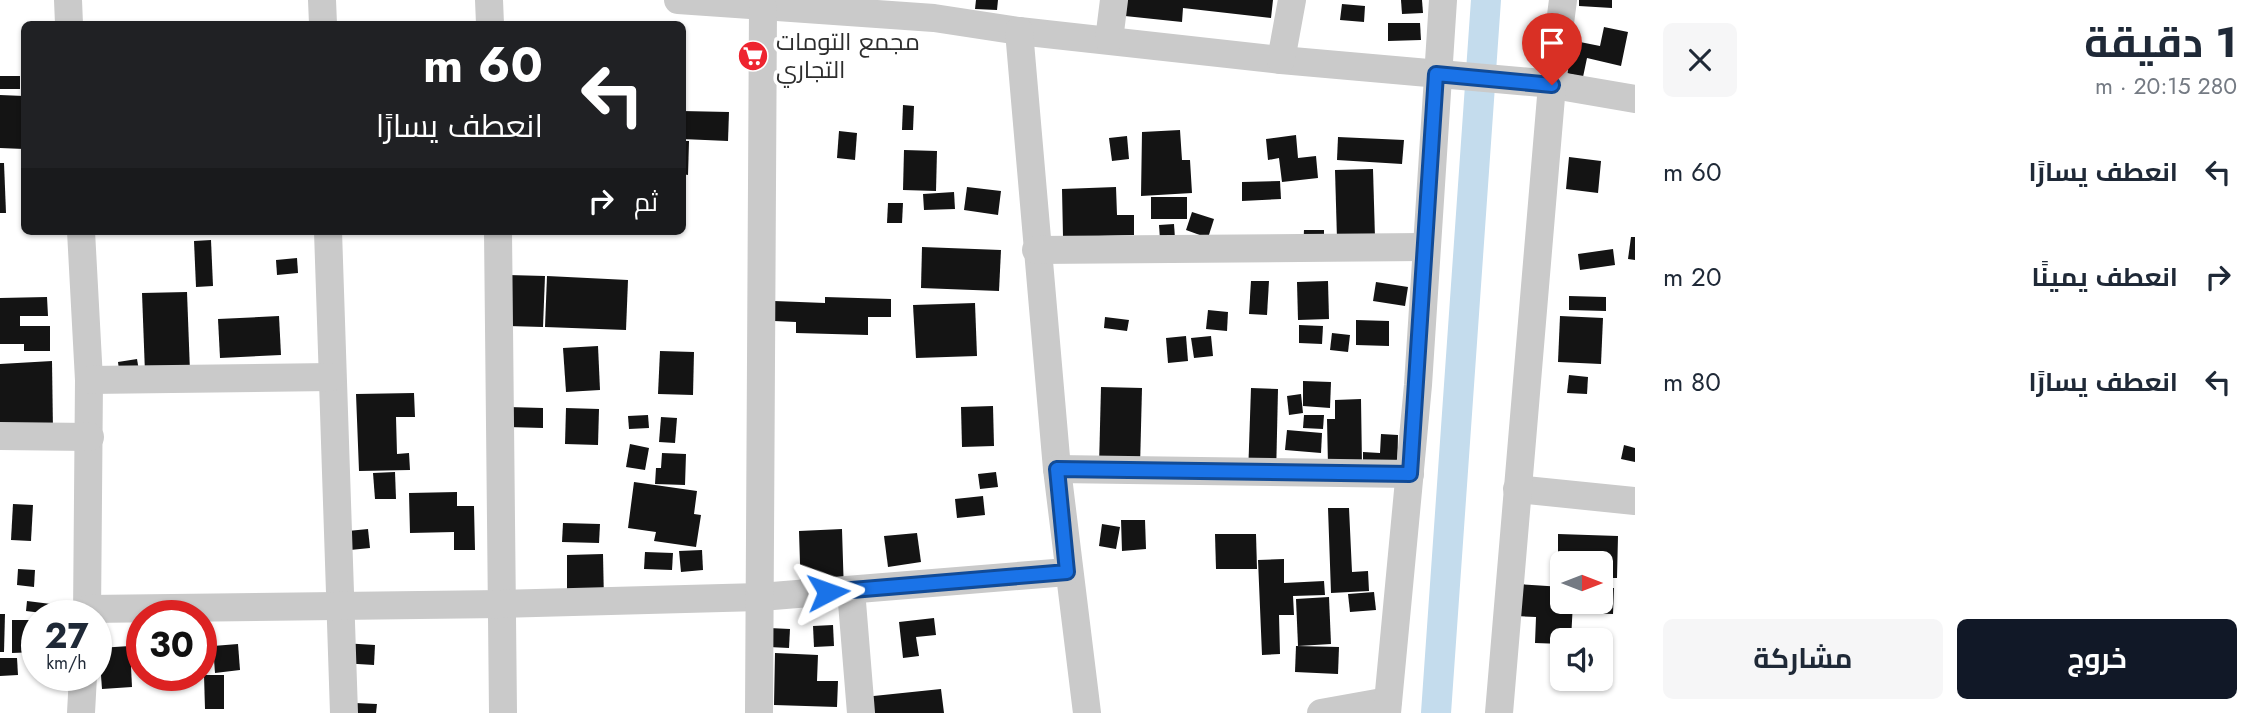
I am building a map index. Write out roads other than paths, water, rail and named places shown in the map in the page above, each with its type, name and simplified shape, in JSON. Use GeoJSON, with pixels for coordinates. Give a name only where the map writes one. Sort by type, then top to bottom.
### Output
{"type":"FeatureCollection","features":[{"type":"Feature","properties":{"kind":"street"},"geometry":{"type":"LineString","coordinates":[[68,0],[69,21]]}},
{"type":"Feature","properties":{"kind":"street"},"geometry":{"type":"LineString","coordinates":[[322,0],[323,21]]}},
{"type":"Feature","properties":{"kind":"street"},"geometry":{"type":"LineString","coordinates":[[489,0],[490,21]]}},
{"type":"Feature","properties":{"kind":"street"},"geometry":{"type":"LineString","coordinates":[[678,0],[778,6],[936,9],[1019,31],[1281,60],[1547,84],[1635,99]]}},
{"type":"Feature","properties":{"kind":"street"},"geometry":{"type":"LineString","coordinates":[[1109,40],[1114,0]]}},
{"type":"Feature","properties":{"kind":"street"},"geometry":{"type":"LineString","coordinates":[[1281,60],[1292,0]]}},
{"type":"Feature","properties":{"kind":"street"},"geometry":{"type":"LineString","coordinates":[[1321,713],[1387,707],[1410,474],[1424,247],[1443,75],[1443,0]]}},
{"type":"Feature","properties":{"kind":"street"},"geometry":{"type":"LineString","coordinates":[[1499,713],[1547,84],[1563,0]]}},
{"type":"Feature","properties":{"kind":"street"},"geometry":{"type":"LineString","coordinates":[[759,713],[760,597],[778,6]]}},
{"type":"Feature","properties":{"kind":"street"},"geometry":{"type":"LineString","coordinates":[[1019,31],[1035,250],[1067,572],[1087,713]]}},
{"type":"Feature","properties":{"kind":"street"},"geometry":{"type":"LineString","coordinates":[[81,235],[89,380],[87,600]]}},
{"type":"Feature","properties":{"kind":"street"},"geometry":{"type":"LineString","coordinates":[[328,235],[344,713]]}},
{"type":"Feature","properties":{"kind":"street"},"geometry":{"type":"LineString","coordinates":[[498,235],[503,713]]}},
{"type":"Feature","properties":{"kind":"street"},"geometry":{"type":"LineString","coordinates":[[1035,250],[1424,247]]}},
{"type":"Feature","properties":{"kind":"street"},"geometry":{"type":"LineString","coordinates":[[89,380],[331,377]]}},
{"type":"Feature","properties":{"kind":"street"},"geometry":{"type":"LineString","coordinates":[[0,436],[89,437]]}},
{"type":"Feature","properties":{"kind":"street"},"geometry":{"type":"LineString","coordinates":[[1057,469],[1410,474]]}},
{"type":"Feature","properties":{"kind":"street"},"geometry":{"type":"LineString","coordinates":[[1517,489],[1635,501]]}},
{"type":"Feature","properties":{"kind":"street"},"geometry":{"type":"LineString","coordinates":[[112,611],[760,597],[1067,572]]}},
{"type":"Feature","properties":{"kind":"street"},"geometry":{"type":"LineString","coordinates":[[851,590],[861,713]]}},
{"type":"Feature","properties":{"kind":"street"},"geometry":{"type":"LineString","coordinates":[[81,713],[82,691]]}},
{"type":"Feature","properties":{"kind":"waterway"},"geometry":{"type":"LineString","coordinates":[[1436,713],[1486,0]]}},
{"type":"Feature","properties":{"kind":"place","name":"مجمع التومات التجاري"},"geometry":{"type":"Point","coordinates":[753,56]}}]}
